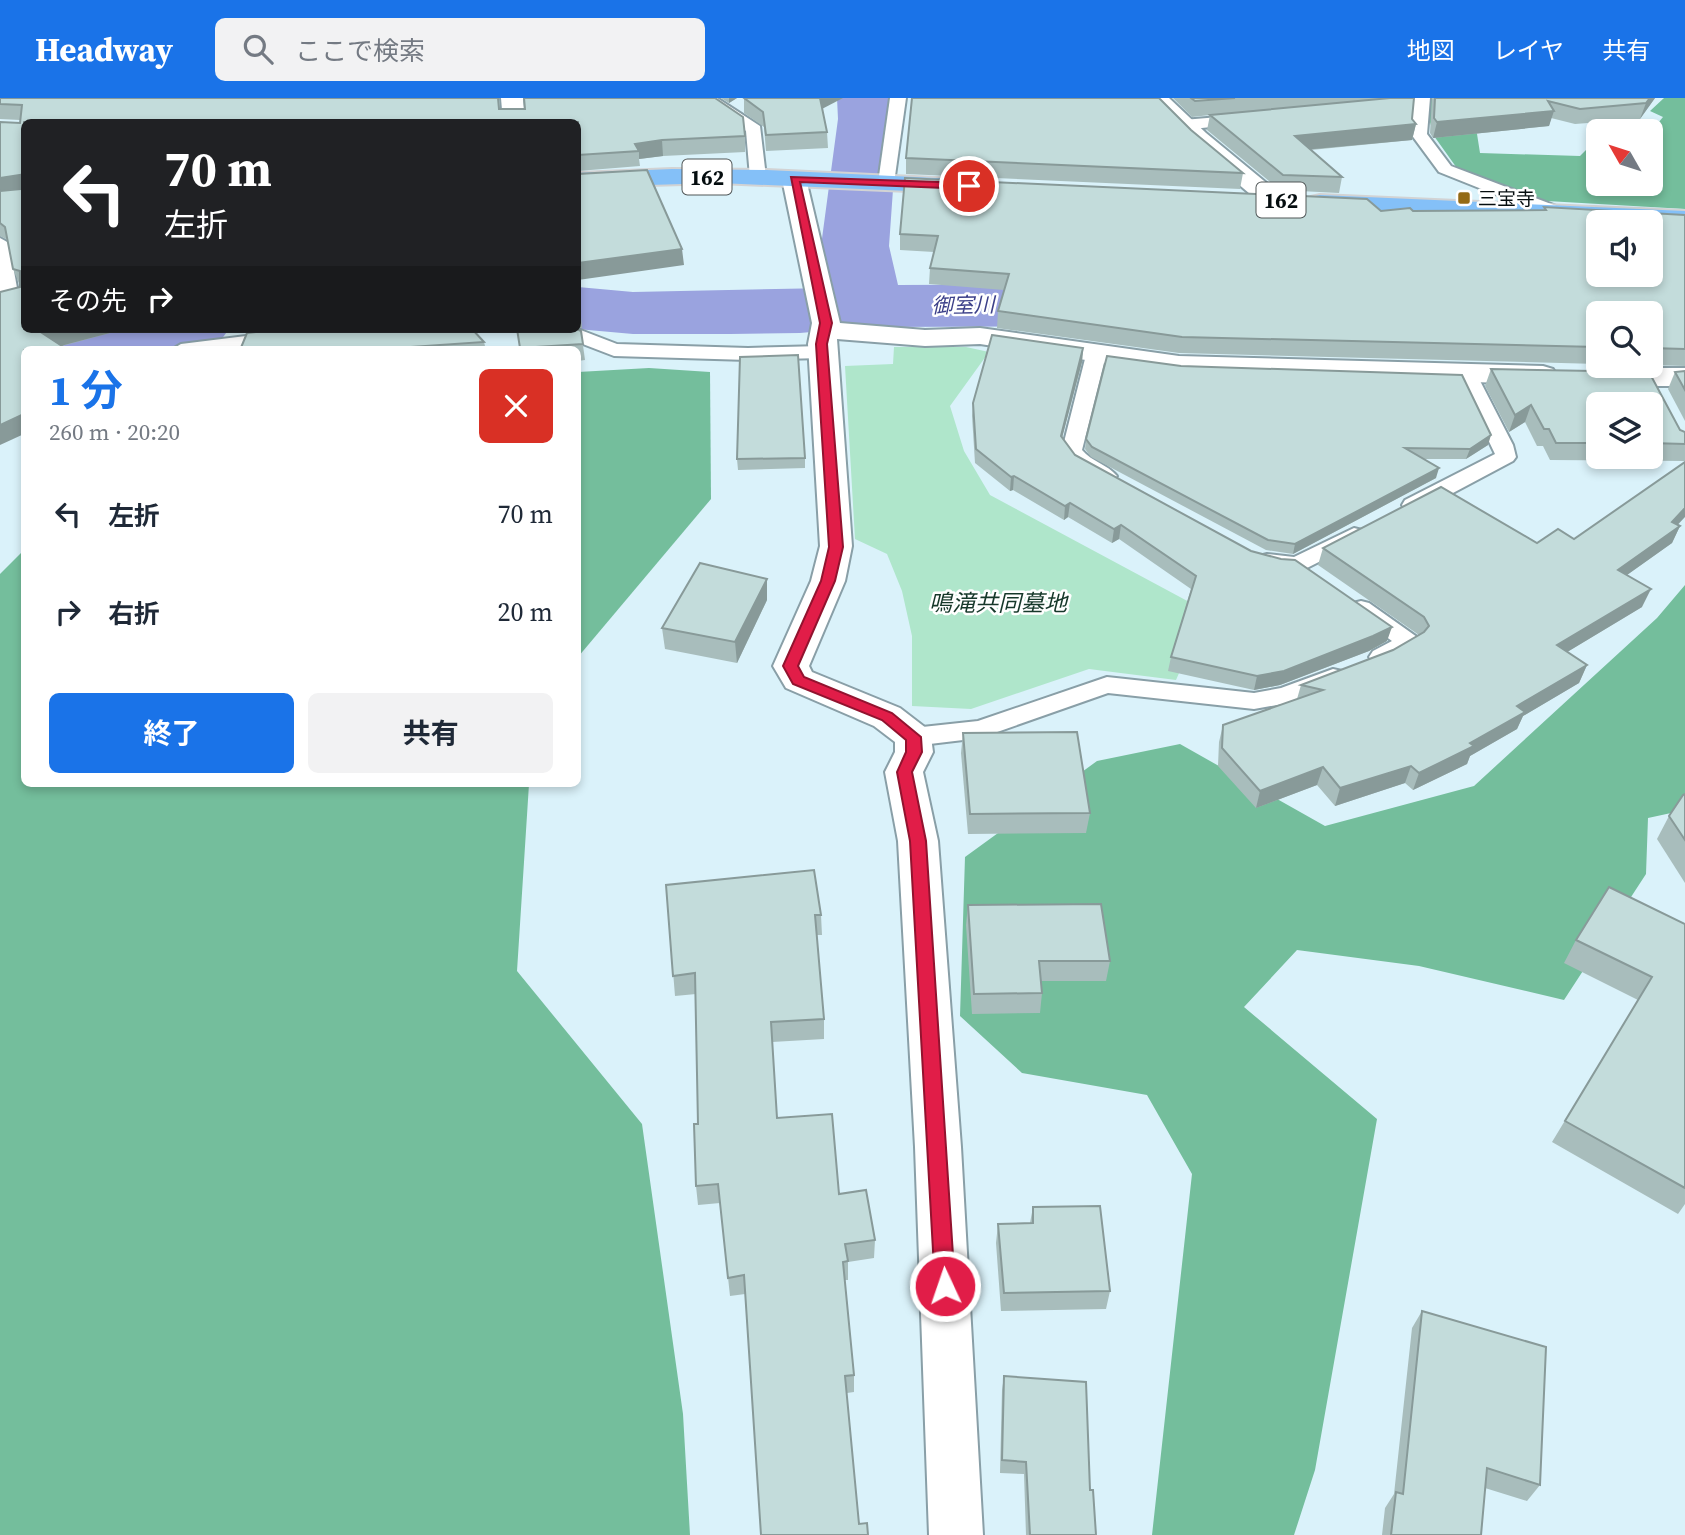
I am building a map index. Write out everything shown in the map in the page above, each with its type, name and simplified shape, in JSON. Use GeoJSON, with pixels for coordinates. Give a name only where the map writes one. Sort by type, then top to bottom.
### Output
{"type":"FeatureCollection","features":[{"type":"Feature","properties":{"kind":"highway","name":"162"},"geometry":{"type":"LineString","coordinates":[[581,180],[625,176],[758,177],[983,187]]}},
{"type":"Feature","properties":{"kind":"highway","name":"162"},"geometry":{"type":"LineString","coordinates":[[1231,198],[1685,219]]}},
{"type":"Feature","properties":{"kind":"street"},"geometry":{"type":"LineString","coordinates":[[512,98],[514,119]]}},
{"type":"Feature","properties":{"kind":"street"},"geometry":{"type":"LineString","coordinates":[[1156,98],[1183,125],[1272,200]]}},
{"type":"Feature","properties":{"kind":"street"},"geometry":{"type":"LineString","coordinates":[[794,179],[822,323],[836,547],[828,581],[791,666],[799,680],[887,717],[913,737],[914,752],[904,772],[918,841],[938,1147],[956,1535]]}},
{"type":"Feature","properties":{"kind":"street"},"geometry":{"type":"LineString","coordinates":[[822,323],[925,338],[980,336],[1179,365],[1466,373],[1655,389],[1685,377]]}},
{"type":"Feature","properties":{"kind":"lane"},"geometry":{"type":"LineString","coordinates":[[707,98],[735,109],[754,129],[758,177]]}},
{"type":"Feature","properties":{"kind":"lane"},"geometry":{"type":"LineString","coordinates":[[881,183],[898,98]]}},
{"type":"Feature","properties":{"kind":"lane"},"geometry":{"type":"LineString","coordinates":[[1422,98],[1419,134],[1445,169],[1553,211]]}},
{"type":"Feature","properties":{"kind":"lane"},"geometry":{"type":"LineString","coordinates":[[1183,125],[1262,118]]}},
{"type":"Feature","properties":{"kind":"lane"},"geometry":{"type":"LineString","coordinates":[[0,243],[12,298]]}},
{"type":"Feature","properties":{"kind":"lane"},"geometry":{"type":"LineString","coordinates":[[571,333],[614,350],[748,354],[822,323]]}},
{"type":"Feature","properties":{"kind":"lane"},"geometry":{"type":"LineString","coordinates":[[213,346],[316,333]]}},
{"type":"Feature","properties":{"kind":"lane"},"geometry":{"type":"LineString","coordinates":[[1097,351],[1072,450],[1082,463],[1129,488]]}},
{"type":"Feature","properties":{"kind":"lane"},"geometry":{"type":"LineString","coordinates":[[1396,514],[1506,457],[1503,445],[1466,373]]}},
{"type":"Feature","properties":{"kind":"lane"},"geometry":{"type":"LineString","coordinates":[[1246,551],[1278,564],[1297,564],[1371,526]]}},
{"type":"Feature","properties":{"kind":"lane"},"geometry":{"type":"LineString","coordinates":[[1297,564],[1320,580]]}},
{"type":"Feature","properties":{"kind":"lane"},"geometry":{"type":"LineString","coordinates":[[913,737],[981,729],[1107,685],[1254,701],[1285,696],[1378,659],[1409,642],[1342,595]]}},
{"type":"Feature","properties":{"kind":"green space"},"geometry":{"type":"Polygon","coordinates":[[[1423,98],[1538,98],[1472,102],[1480,153],[1580,156],[1586,150],[1586,196],[1663,196],[1663,117],[1650,111],[1664,98],[1685,98],[1685,209],[1547,201],[1459,171],[1434,136],[1423,98]]]}},
{"type":"Feature","properties":{"kind":"green space","name":"鳴滝共同墓地"},"geometry":{"type":"Polygon","coordinates":[[[894,347],[966,347],[989,352],[950,406],[964,451],[990,495],[1206,611],[1176,680],[1089,669],[971,709],[912,706],[912,636],[902,591],[887,554],[855,539],[845,366],[893,364],[894,347]]]}},
{"type":"Feature","properties":{"kind":"green space"},"geometry":{"type":"Polygon","coordinates":[[[649,368],[710,372],[711,499],[581,653],[581,372],[649,368]]]}},
{"type":"Feature","properties":{"kind":"green space"},"geometry":{"type":"Polygon","coordinates":[[[21,553],[21,787],[529,787],[517,971],[642,1124],[683,1414],[690,1535],[0,1535],[0,574],[21,553]]]}},
{"type":"Feature","properties":{"kind":"green space"},"geometry":{"type":"Polygon","coordinates":[[[1685,585],[1685,810],[1648,818],[1646,874],[1564,1000],[1419,966],[1297,950],[1244,1007],[1377,1119],[1315,1470],[1294,1535],[1152,1535],[1192,1174],[1147,1095],[1022,1073],[960,1016],[965,857],[1097,761],[1180,744],[1325,826],[1474,786],[1657,618],[1685,585]]]}},
{"type":"Feature","properties":{"kind":"building"},"geometry":{"type":"Polygon","coordinates":[[[0,98],[498,98],[499,109],[525,109],[524,98],[715,98],[743,117],[745,136],[662,140],[635,144],[639,151],[581,155],[581,119],[21,119],[21,333],[42,333],[62,346],[21,346],[21,415],[0,425],[0,292],[20,287],[20,271],[13,269],[5,227],[0,223],[0,191],[20,189],[20,175],[0,178],[0,122],[20,123],[22,105],[0,104],[0,98]]]}},
{"type":"Feature","properties":{"kind":"building"},"geometry":{"type":"Polygon","coordinates":[[[744,98],[820,98],[827,132],[766,135],[763,112],[744,98]]]}},
{"type":"Feature","properties":{"kind":"building"},"geometry":{"type":"Polygon","coordinates":[[[912,98],[1159,98],[1191,130],[1243,173],[906,158],[912,98]]]}},
{"type":"Feature","properties":{"kind":"building"},"geometry":{"type":"Polygon","coordinates":[[[1191,98],[1235,98],[1195,101],[1191,98]]]}},
{"type":"Feature","properties":{"kind":"building"},"geometry":{"type":"Polygon","coordinates":[[[1414,98],[1412,119],[1416,124],[1295,136],[1342,177],[1283,175],[1210,115],[1414,98]]]}},
{"type":"Feature","properties":{"kind":"building"},"geometry":{"type":"Polygon","coordinates":[[[1435,98],[1650,98],[1646,103],[1580,109],[1548,101],[1554,111],[1437,122],[1434,118],[1435,98]]]}},
{"type":"Feature","properties":{"kind":"building"},"geometry":{"type":"Polygon","coordinates":[[[647,170],[682,249],[581,263],[581,174],[647,170]]]}},
{"type":"Feature","properties":{"kind":"building"},"geometry":{"type":"Polygon","coordinates":[[[905,178],[1367,199],[1381,211],[1410,208],[1413,211],[1546,210],[1544,207],[1597,210],[1586,210],[1586,287],[1663,287],[1663,214],[1685,215],[1685,349],[1663,348],[1663,301],[1586,301],[1586,347],[1182,337],[998,311],[1009,274],[930,268],[938,236],[900,234],[905,178]]]}},
{"type":"Feature","properties":{"kind":"building"},"geometry":{"type":"Polygon","coordinates":[[[581,331],[583,344],[552,346],[520,346],[518,333],[581,331]]]}},
{"type":"Feature","properties":{"kind":"building"},"geometry":{"type":"Polygon","coordinates":[[[247,333],[476,333],[484,342],[426,346],[242,346],[247,333]]]}},
{"type":"Feature","properties":{"kind":"building"},"geometry":{"type":"Polygon","coordinates":[[[992,335],[1083,348],[1061,436],[1075,455],[1251,551],[1295,560],[1392,627],[1284,671],[1257,676],[1171,657],[1196,576],[1121,525],[1114,529],[1070,503],[1065,506],[1014,476],[1011,477],[976,449],[973,403],[992,335]]]}},
{"type":"Feature","properties":{"kind":"building"},"geometry":{"type":"Polygon","coordinates":[[[798,355],[805,458],[737,459],[740,357],[798,355]]]}},
{"type":"Feature","properties":{"kind":"building"},"geometry":{"type":"Polygon","coordinates":[[[1107,356],[1181,366],[1462,375],[1491,435],[1470,449],[1405,448],[1439,468],[1295,544],[1268,540],[1092,447],[1086,439],[1107,356]]]}},
{"type":"Feature","properties":{"kind":"building"},"geometry":{"type":"Polygon","coordinates":[[[1491,369],[1586,371],[1586,378],[1652,378],[1660,392],[1586,392],[1586,443],[1556,443],[1549,429],[1544,429],[1531,405],[1515,415],[1491,369]]]}},
{"type":"Feature","properties":{"kind":"building"},"geometry":{"type":"Polygon","coordinates":[[[1685,371],[1685,390],[1675,372],[1685,371]]]}},
{"type":"Feature","properties":{"kind":"building"},"geometry":{"type":"Polygon","coordinates":[[[1663,398],[1680,430],[1685,432],[1685,444],[1663,443],[1663,398]]]}},
{"type":"Feature","properties":{"kind":"building"},"geometry":{"type":"Polygon","coordinates":[[[1685,462],[1685,508],[1672,522],[1680,526],[1618,570],[1651,589],[1557,645],[1587,665],[1517,706],[1525,712],[1470,743],[1474,746],[1419,773],[1411,766],[1340,788],[1323,767],[1260,791],[1222,748],[1223,725],[1323,690],[1301,685],[1393,650],[1424,632],[1429,626],[1424,617],[1323,548],[1441,487],[1537,543],[1558,529],[1574,539],[1685,462]]]}},
{"type":"Feature","properties":{"kind":"building"},"geometry":{"type":"Polygon","coordinates":[[[700,563],[767,579],[735,642],[662,628],[700,563]]]}},
{"type":"Feature","properties":{"kind":"building"},"geometry":{"type":"Polygon","coordinates":[[[1077,732],[1090,813],[970,814],[963,733],[1077,732]]]}},
{"type":"Feature","properties":{"kind":"building"},"geometry":{"type":"Polygon","coordinates":[[[1685,794],[1685,840],[1669,816],[1685,794]]]}},
{"type":"Feature","properties":{"kind":"building"},"geometry":{"type":"Polygon","coordinates":[[[814,870],[821,915],[815,915],[824,1019],[771,1022],[777,1118],[832,1114],[839,1194],[866,1190],[875,1240],[845,1244],[848,1261],[843,1262],[854,1375],[845,1376],[859,1524],[867,1523],[868,1535],[761,1535],[744,1275],[728,1278],[718,1184],[696,1186],[694,1124],[698,1124],[695,973],[673,976],[666,885],[814,870]]]}},
{"type":"Feature","properties":{"kind":"building"},"geometry":{"type":"Polygon","coordinates":[[[1609,887],[1685,924],[1685,1188],[1565,1121],[1652,977],[1576,940],[1609,887]]]}},
{"type":"Feature","properties":{"kind":"building"},"geometry":{"type":"Polygon","coordinates":[[[1101,904],[1110,961],[1039,961],[1042,993],[974,994],[968,905],[1101,904]]]}},
{"type":"Feature","properties":{"kind":"building"},"geometry":{"type":"Polygon","coordinates":[[[1100,1206],[1110,1291],[1004,1293],[998,1224],[1033,1223],[1033,1207],[1100,1206]]]}},
{"type":"Feature","properties":{"kind":"building"},"geometry":{"type":"Polygon","coordinates":[[[1422,1311],[1546,1347],[1540,1485],[1487,1468],[1481,1535],[1391,1535],[1396,1492],[1403,1494],[1422,1311]]]}},
{"type":"Feature","properties":{"kind":"building"},"geometry":{"type":"Polygon","coordinates":[[[1004,1376],[1086,1382],[1090,1490],[1093,1490],[1096,1535],[1030,1535],[1026,1462],[1002,1460],[1004,1376]]]}},
{"type":"Feature","properties":{"kind":"waterway"},"geometry":{"type":"LineString","coordinates":[[866,98],[868,119],[855,246],[868,306]]}},
{"type":"Feature","properties":{"kind":"waterway","name":"御室川"},"geometry":{"type":"LineString","coordinates":[[868,306],[1137,305]]}},
{"type":"Feature","properties":{"kind":"waterway","name":"御室川"},"geometry":{"type":"LineString","coordinates":[[581,308],[633,313],[730,313],[800,312],[868,306]]}},
{"type":"Feature","properties":{"kind":"waterway","name":"御室川"},"geometry":{"type":"LineString","coordinates":[[89,346],[166,333]]}},
{"type":"Feature","properties":{"kind":"place","name":"三宝寺"},"geometry":{"type":"Point","coordinates":[1464,198]}},
{"type":"Feature","properties":{"kind":"route"},"geometry":{"type":"LineString","coordinates":[[945,1286],[918,841],[904,772],[914,752],[913,737],[887,717],[799,680],[791,666],[828,581],[836,547],[822,344],[826,323],[794,179],[969,186]]}}]}
